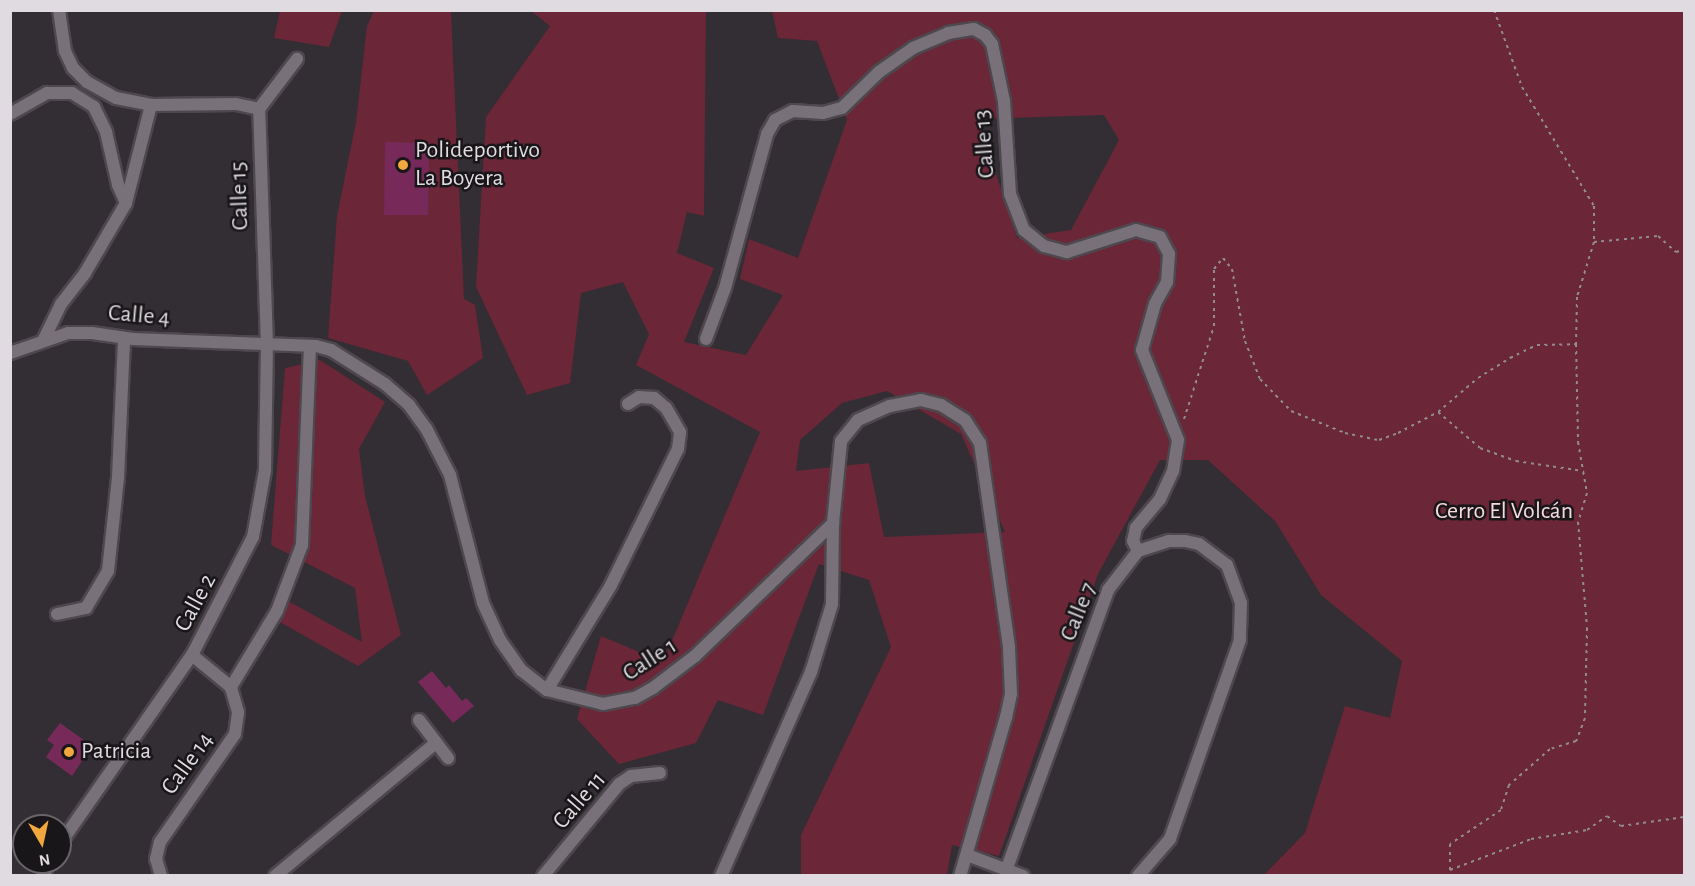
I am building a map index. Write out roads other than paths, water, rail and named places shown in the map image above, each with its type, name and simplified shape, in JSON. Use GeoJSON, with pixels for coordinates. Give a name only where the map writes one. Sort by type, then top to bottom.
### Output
{"type":"FeatureCollection","features":[{"type":"Feature","properties":{"kind":"street"},"geometry":{"type":"LineString","coordinates":[[59,10],[65,51],[74,68],[87,82],[116,98],[151,105],[237,104],[259,109],[297,59]]}},
{"type":"Feature","properties":{"kind":"street","name":"Calle 13"},"geometry":{"type":"LineString","coordinates":[[706,339],[725,288],[767,134],[775,120],[793,111],[823,113],[842,108],[879,72],[913,48],[948,33],[974,29],[992,44],[1004,101],[1010,194],[1024,230],[1044,246],[1067,252],[1136,230],[1160,237],[1169,254],[1167,282],[1155,304],[1142,350],[1178,440],[1173,471],[1160,499],[1136,528],[1132,541],[1138,551]]}},
{"type":"Feature","properties":{"kind":"street"},"geometry":{"type":"LineString","coordinates":[[10,114],[46,93],[72,93],[94,108],[106,132],[118,185],[126,203]]}},
{"type":"Feature","properties":{"kind":"street"},"geometry":{"type":"LineString","coordinates":[[44,339],[61,303],[85,273],[126,203],[151,105]]}},
{"type":"Feature","properties":{"kind":"street","name":"Calle 15"},"geometry":{"type":"LineString","coordinates":[[259,109],[267,345]]}},
{"type":"Feature","properties":{"kind":"street","name":"Calle 4"},"geometry":{"type":"LineString","coordinates":[[10,353],[44,339],[68,333],[267,345]]}},
{"type":"Feature","properties":{"kind":"street"},"geometry":{"type":"LineString","coordinates":[[57,614],[86,609],[108,571],[117,489],[124,338]]}},
{"type":"Feature","properties":{"kind":"street","name":"Calle 1"},"geometry":{"type":"LineString","coordinates":[[267,345],[310,346],[331,350],[385,384],[409,405],[426,428],[450,476],[483,603],[500,640],[521,670],[547,690],[603,704],[635,698],[653,688],[732,624],[833,523]]}},
{"type":"Feature","properties":{"kind":"street","name":"Calle 2"},"geometry":{"type":"LineString","coordinates":[[72,827],[192,655],[253,537],[265,470],[267,345]]}},
{"type":"Feature","properties":{"kind":"street"},"geometry":{"type":"LineString","coordinates":[[192,655],[231,687],[277,611],[302,545],[310,346]]}},
{"type":"Feature","properties":{"kind":"street"},"geometry":{"type":"LineString","coordinates":[[547,690],[611,585],[678,449],[680,432],[666,408],[654,398],[639,397],[628,404]]}},
{"type":"Feature","properties":{"kind":"street"},"geometry":{"type":"LineString","coordinates":[[721,876],[818,649],[832,604],[833,523],[841,441],[858,420],[890,406],[921,400],[941,405],[965,420],[980,443],[1009,648],[1011,694],[960,876]]}},
{"type":"Feature","properties":{"kind":"street"},"geometry":{"type":"LineString","coordinates":[[1138,551],[1169,541],[1185,541],[1199,544],[1215,554],[1235,583],[1241,621],[1240,640],[1174,830],[1161,852],[1138,876]]}},
{"type":"Feature","properties":{"kind":"street","name":"Calle 7"},"geometry":{"type":"LineString","coordinates":[[1007,868],[1107,590],[1138,551]]}},
{"type":"Feature","properties":{"kind":"street","name":"Calle 14"},"geometry":{"type":"LineString","coordinates":[[161,876],[156,858],[160,842],[235,734],[238,712],[231,687]]}},
{"type":"Feature","properties":{"kind":"street"},"geometry":{"type":"LineString","coordinates":[[418,720],[448,758]]}},
{"type":"Feature","properties":{"kind":"street"},"geometry":{"type":"LineString","coordinates":[[275,876],[436,743]]}},
{"type":"Feature","properties":{"kind":"street","name":"Calle 11"},"geometry":{"type":"LineString","coordinates":[[543,876],[619,784],[631,776],[660,773]]}},
{"type":"Feature","properties":{"kind":"street"},"geometry":{"type":"LineString","coordinates":[[967,855],[1007,868],[1023,876]]}},
{"type":"Feature","properties":{"kind":"place","name":"Polideportivo La Boyera"},"geometry":{"type":"Point","coordinates":[403,165]}},
{"type":"Feature","properties":{"kind":"place","name":"Patricia"},"geometry":{"type":"Point","coordinates":[69,752]}},
{"type":"Feature","properties":{"kind":"park label","name":"Cerro El Volcán"},"geometry":{"type":"Point","coordinates":[1504,512]}}]}
